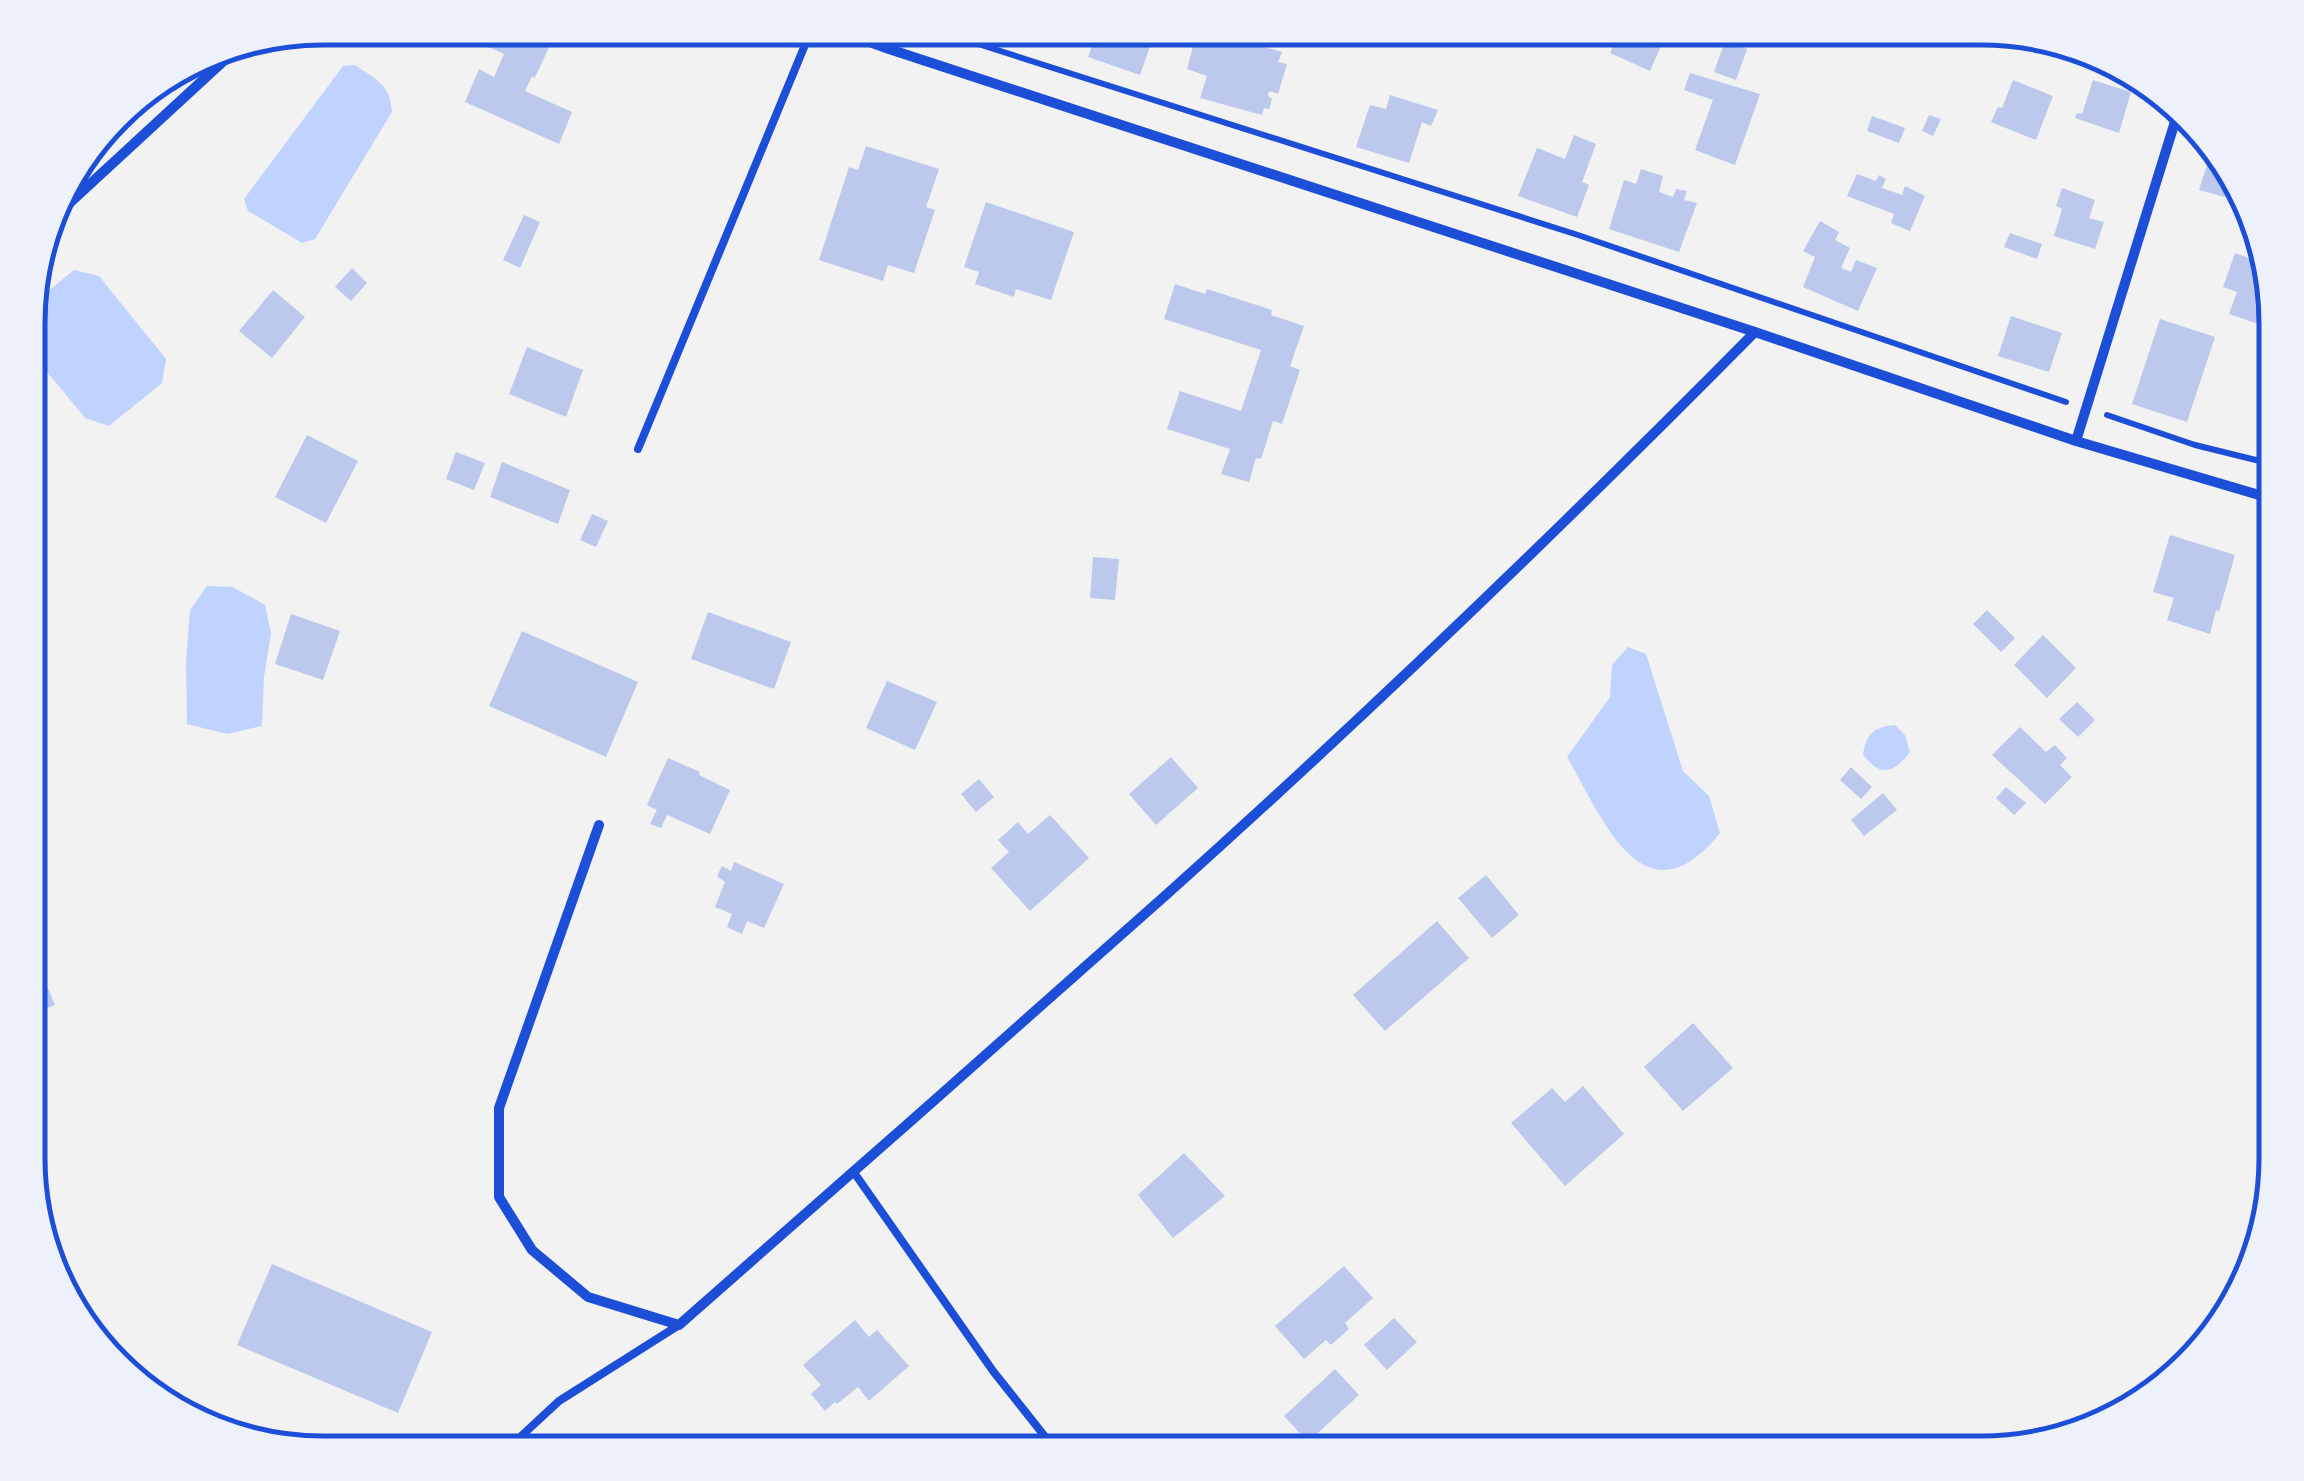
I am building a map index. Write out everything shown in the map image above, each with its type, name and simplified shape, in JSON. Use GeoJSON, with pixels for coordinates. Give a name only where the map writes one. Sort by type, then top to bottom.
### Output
{"type":"FeatureCollection","features":[{"type":"Feature","properties":{"kind":"street"},"geometry":{"type":"LineString","coordinates":[[880,46],[2076,441],[2258,495]]}},
{"type":"Feature","properties":{"kind":"street"},"geometry":{"type":"LineString","coordinates":[[76,196],[219,65]]}},
{"type":"Feature","properties":{"kind":"street"},"geometry":{"type":"LineString","coordinates":[[2076,441],[2175,123]]}},
{"type":"Feature","properties":{"kind":"street"},"geometry":{"type":"LineString","coordinates":[[599,825],[499,1108],[500,1198],[532,1250],[588,1297],[679,1325],[1168,893],[1420,660],[1755,332]]}},
{"type":"Feature","properties":{"kind":"lane"},"geometry":{"type":"LineString","coordinates":[[638,449],[805,46]]}},
{"type":"Feature","properties":{"kind":"lane"},"geometry":{"type":"LineString","coordinates":[[854,1171],[993,1371],[1044,1436]]}},
{"type":"Feature","properties":{"kind":"lane"},"geometry":{"type":"LineString","coordinates":[[522,1436],[559,1401],[679,1325]]}},
{"type":"Feature","properties":{"kind":"path"},"geometry":{"type":"LineString","coordinates":[[983,46],[1560,229],[2195,445],[2258,461]]}},
{"type":"Feature","properties":{"kind":"water"},"geometry":{"type":"Polygon","coordinates":[[[355,65],[385,89],[392,112],[315,239],[302,243],[248,211],[244,199],[343,66],[355,65]]]}},
{"type":"Feature","properties":{"kind":"water"},"geometry":{"type":"Polygon","coordinates":[[[74,270],[99,276],[166,359],[162,383],[109,426],[85,418],[45,369],[47,292],[74,270]]]}},
{"type":"Feature","properties":{"kind":"water"},"geometry":{"type":"Polygon","coordinates":[[[207,586],[233,587],[265,605],[271,633],[262,726],[227,734],[187,724],[190,610],[207,586]]]}},
{"type":"Feature","properties":{"kind":"water"},"geometry":{"type":"Polygon","coordinates":[[[1628,647],[1646,654],[1683,771],[1709,796],[1720,833],[1693,859],[1669,870],[1648,867],[1629,854],[1595,808],[1567,757],[1610,697],[1612,665],[1628,647]]]}},
{"type":"Feature","properties":{"kind":"water"},"geometry":{"type":"Polygon","coordinates":[[[1895,725],[1905,735],[1910,752],[1893,768],[1875,767],[1863,754],[1869,736],[1882,727],[1895,725]]]}},
{"type":"Feature","properties":{"kind":"building"},"geometry":{"type":"Polygon","coordinates":[[[1150,45],[1140,75],[1088,57],[1092,46],[1150,45]]]}},
{"type":"Feature","properties":{"kind":"building"},"geometry":{"type":"Polygon","coordinates":[[[1193,45],[1259,45],[1282,52],[1278,62],[1287,64],[1278,94],[1269,91],[1272,99],[1262,115],[1200,98],[1207,76],[1187,69],[1193,45]]]}},
{"type":"Feature","properties":{"kind":"building"},"geometry":{"type":"Polygon","coordinates":[[[1613,45],[1661,46],[1650,71],[1610,53],[1613,45]]]}},
{"type":"Feature","properties":{"kind":"building"},"geometry":{"type":"Polygon","coordinates":[[[1724,45],[1747,49],[1736,80],[1714,72],[1724,45]]]}},
{"type":"Feature","properties":{"kind":"building"},"geometry":{"type":"Polygon","coordinates":[[[486,46],[550,46],[525,91],[572,112],[559,144],[465,102],[479,69],[494,77],[504,54],[486,46]]]}},
{"type":"Feature","properties":{"kind":"building"},"geometry":{"type":"Polygon","coordinates":[[[1690,73],[1760,94],[1735,165],[1695,150],[1713,100],[1684,90],[1690,73]]]}},
{"type":"Feature","properties":{"kind":"building"},"geometry":{"type":"Polygon","coordinates":[[[2013,80],[2053,96],[2036,140],[1991,122],[1998,107],[2002,108],[2013,80]]]}},
{"type":"Feature","properties":{"kind":"building"},"geometry":{"type":"Polygon","coordinates":[[[2093,80],[2131,92],[2119,133],[2075,118],[2077,113],[2082,114],[2093,80]]]}},
{"type":"Feature","properties":{"kind":"building"},"geometry":{"type":"Polygon","coordinates":[[[1390,95],[1438,110],[1431,126],[1422,122],[1409,163],[1356,147],[1370,105],[1386,109],[1390,95]]]}},
{"type":"Feature","properties":{"kind":"building"},"geometry":{"type":"Polygon","coordinates":[[[1929,115],[1941,119],[1933,136],[1922,131],[1929,115]]]}},
{"type":"Feature","properties":{"kind":"building"},"geometry":{"type":"Polygon","coordinates":[[[1872,116],[1905,128],[1899,143],[1867,131],[1872,116]]]}},
{"type":"Feature","properties":{"kind":"building"},"geometry":{"type":"Polygon","coordinates":[[[1574,135],[1596,144],[1582,182],[1589,185],[1577,217],[1518,196],[1537,148],[1565,159],[1574,135]]]}},
{"type":"Feature","properties":{"kind":"building"},"geometry":{"type":"Polygon","coordinates":[[[866,146],[939,169],[926,207],[935,210],[914,273],[888,265],[883,281],[819,260],[849,167],[858,170],[866,146]]]}},
{"type":"Feature","properties":{"kind":"building"},"geometry":{"type":"Polygon","coordinates":[[[2208,163],[2229,198],[2199,190],[2208,163]]]}},
{"type":"Feature","properties":{"kind":"building"},"geometry":{"type":"Polygon","coordinates":[[[1641,169],[1663,176],[1659,192],[1673,197],[1676,189],[1687,191],[1684,200],[1697,203],[1679,252],[1609,229],[1624,180],[1636,184],[1641,169]]]}},
{"type":"Feature","properties":{"kind":"building"},"geometry":{"type":"Polygon","coordinates":[[[1857,174],[1876,181],[1879,175],[1886,179],[1882,188],[1902,195],[1905,186],[1925,196],[1910,231],[1891,223],[1894,214],[1847,196],[1857,174]]]}},
{"type":"Feature","properties":{"kind":"building"},"geometry":{"type":"Polygon","coordinates":[[[2062,188],[2095,200],[2089,218],[2104,222],[2095,249],[2054,236],[2062,209],[2056,206],[2062,188]]]}},
{"type":"Feature","properties":{"kind":"building"},"geometry":{"type":"Polygon","coordinates":[[[986,202],[1074,232],[1051,300],[1016,289],[1014,297],[975,284],[979,272],[964,267],[986,202]]]}},
{"type":"Feature","properties":{"kind":"building"},"geometry":{"type":"Polygon","coordinates":[[[524,215],[540,222],[520,268],[503,260],[524,215]]]}},
{"type":"Feature","properties":{"kind":"building"},"geometry":{"type":"Polygon","coordinates":[[[1820,221],[1839,232],[1835,240],[1850,248],[1841,268],[1851,272],[1856,260],[1877,268],[1858,311],[1803,287],[1815,257],[1803,251],[1820,221]]]}},
{"type":"Feature","properties":{"kind":"building"},"geometry":{"type":"Polygon","coordinates":[[[2010,233],[2042,244],[2037,259],[2004,247],[2010,233]]]}},
{"type":"Feature","properties":{"kind":"building"},"geometry":{"type":"Polygon","coordinates":[[[2235,253],[2249,258],[2250,255],[2258,324],[2229,314],[2237,292],[2223,287],[2235,253]]]}},
{"type":"Feature","properties":{"kind":"building"},"geometry":{"type":"Polygon","coordinates":[[[352,268],[367,283],[351,301],[335,287],[352,268]]]}},
{"type":"Feature","properties":{"kind":"building"},"geometry":{"type":"Polygon","coordinates":[[[1175,284],[1205,294],[1207,289],[1272,310],[1271,315],[1304,326],[1290,366],[1300,370],[1282,424],[1273,421],[1249,482],[1221,474],[1230,449],[1167,429],[1180,391],[1241,411],[1261,350],[1164,319],[1175,284]]]}},
{"type":"Feature","properties":{"kind":"building"},"geometry":{"type":"Polygon","coordinates":[[[273,290],[305,317],[272,358],[239,331],[273,290]]]}},
{"type":"Feature","properties":{"kind":"building"},"geometry":{"type":"Polygon","coordinates":[[[2011,316],[2062,333],[2049,372],[1998,356],[2011,316]]]}},
{"type":"Feature","properties":{"kind":"building"},"geometry":{"type":"Polygon","coordinates":[[[2160,319],[2215,337],[2187,422],[2132,404],[2160,319]]]}},
{"type":"Feature","properties":{"kind":"building"},"geometry":{"type":"Polygon","coordinates":[[[527,347],[583,370],[566,417],[509,394],[527,347]]]}},
{"type":"Feature","properties":{"kind":"building"},"geometry":{"type":"Polygon","coordinates":[[[307,435],[358,461],[326,523],[275,497],[307,435]]]}},
{"type":"Feature","properties":{"kind":"building"},"geometry":{"type":"Polygon","coordinates":[[[456,452],[485,463],[474,490],[446,479],[456,452]]]}},
{"type":"Feature","properties":{"kind":"building"},"geometry":{"type":"Polygon","coordinates":[[[502,462],[570,490],[558,524],[490,497],[502,462]]]}},
{"type":"Feature","properties":{"kind":"building"},"geometry":{"type":"Polygon","coordinates":[[[592,514],[608,521],[596,547],[580,540],[592,514]]]}},
{"type":"Feature","properties":{"kind":"building"},"geometry":{"type":"Polygon","coordinates":[[[2170,535],[2235,555],[2210,634],[2167,620],[2174,598],[2153,592],[2170,535]]]}},
{"type":"Feature","properties":{"kind":"building"},"geometry":{"type":"Polygon","coordinates":[[[1093,557],[1119,559],[1115,600],[1090,598],[1093,557]]]}},
{"type":"Feature","properties":{"kind":"building"},"geometry":{"type":"Polygon","coordinates":[[[1987,610],[2015,638],[2001,652],[1973,624],[1987,610]]]}},
{"type":"Feature","properties":{"kind":"building"},"geometry":{"type":"Polygon","coordinates":[[[708,612],[791,642],[774,689],[691,659],[708,612]]]}},
{"type":"Feature","properties":{"kind":"building"},"geometry":{"type":"Polygon","coordinates":[[[291,614],[340,631],[323,680],[275,664],[291,614]]]}},
{"type":"Feature","properties":{"kind":"building"},"geometry":{"type":"Polygon","coordinates":[[[522,631],[638,682],[606,757],[489,706],[522,631]]]}},
{"type":"Feature","properties":{"kind":"building"},"geometry":{"type":"Polygon","coordinates":[[[2043,635],[2076,668],[2047,698],[2014,665],[2043,635]]]}},
{"type":"Feature","properties":{"kind":"building"},"geometry":{"type":"Polygon","coordinates":[[[887,681],[937,702],[915,750],[866,728],[887,681]]]}},
{"type":"Feature","properties":{"kind":"building"},"geometry":{"type":"Polygon","coordinates":[[[2077,702],[2095,720],[2078,737],[2059,719],[2077,702]]]}},
{"type":"Feature","properties":{"kind":"building"},"geometry":{"type":"Polygon","coordinates":[[[2020,727],[2046,752],[2055,745],[2067,758],[2060,765],[2072,777],[2045,804],[1992,755],[2020,727]]]}},
{"type":"Feature","properties":{"kind":"building"},"geometry":{"type":"Polygon","coordinates":[[[1171,757],[1198,788],[1156,825],[1129,794],[1171,757]]]}},
{"type":"Feature","properties":{"kind":"building"},"geometry":{"type":"Polygon","coordinates":[[[668,758],[730,790],[710,834],[667,815],[661,828],[650,824],[657,810],[647,805],[668,758]]]}},
{"type":"Feature","properties":{"kind":"building"},"geometry":{"type":"Polygon","coordinates":[[[1851,767],[1872,787],[1861,799],[1840,780],[1851,767]]]}},
{"type":"Feature","properties":{"kind":"building"},"geometry":{"type":"Polygon","coordinates":[[[979,779],[994,797],[976,812],[961,794],[979,779]]]}},
{"type":"Feature","properties":{"kind":"building"},"geometry":{"type":"Polygon","coordinates":[[[2006,787],[2026,803],[2014,815],[1996,798],[2006,787]]]}},
{"type":"Feature","properties":{"kind":"building"},"geometry":{"type":"Polygon","coordinates":[[[1883,793],[1897,810],[1864,836],[1851,820],[1883,793]]]}},
{"type":"Feature","properties":{"kind":"building"},"geometry":{"type":"Polygon","coordinates":[[[1050,815],[1089,858],[1030,911],[991,868],[1009,852],[998,840],[1018,822],[1028,834],[1050,815]]]}},
{"type":"Feature","properties":{"kind":"building"},"geometry":{"type":"Polygon","coordinates":[[[734,862],[784,884],[764,928],[747,921],[742,934],[727,927],[732,914],[715,907],[725,882],[717,876],[722,866],[731,871],[734,862]]]}},
{"type":"Feature","properties":{"kind":"building"},"geometry":{"type":"Polygon","coordinates":[[[1486,875],[1519,915],[1492,938],[1458,898],[1486,875]]]}},
{"type":"Feature","properties":{"kind":"building"},"geometry":{"type":"Polygon","coordinates":[[[1437,921],[1469,958],[1385,1031],[1353,995],[1437,921]]]}},
{"type":"Feature","properties":{"kind":"building"},"geometry":{"type":"Polygon","coordinates":[[[45,981],[55,1005],[45,1009],[45,981]]]}},
{"type":"Feature","properties":{"kind":"building"},"geometry":{"type":"Polygon","coordinates":[[[1693,1023],[1733,1068],[1683,1111],[1644,1067],[1693,1023]]]}},
{"type":"Feature","properties":{"kind":"building"},"geometry":{"type":"Polygon","coordinates":[[[1583,1086],[1624,1134],[1565,1186],[1511,1123],[1552,1088],[1565,1102],[1583,1086]]]}},
{"type":"Feature","properties":{"kind":"building"},"geometry":{"type":"Polygon","coordinates":[[[1184,1153],[1225,1196],[1173,1238],[1138,1195],[1184,1153]]]}},
{"type":"Feature","properties":{"kind":"building"},"geometry":{"type":"Polygon","coordinates":[[[272,1264],[432,1332],[398,1413],[237,1345],[272,1264]]]}},
{"type":"Feature","properties":{"kind":"building"},"geometry":{"type":"Polygon","coordinates":[[[1344,1266],[1373,1298],[1345,1323],[1349,1329],[1331,1345],[1326,1340],[1304,1359],[1275,1326],[1344,1266]]]}},
{"type":"Feature","properties":{"kind":"building"},"geometry":{"type":"Polygon","coordinates":[[[1394,1318],[1417,1342],[1387,1370],[1364,1345],[1394,1318]]]}},
{"type":"Feature","properties":{"kind":"building"},"geometry":{"type":"Polygon","coordinates":[[[855,1320],[869,1337],[877,1330],[909,1366],[869,1401],[858,1387],[825,1411],[811,1394],[821,1385],[803,1365],[855,1320]]]}},
{"type":"Feature","properties":{"kind":"building"},"geometry":{"type":"Polygon","coordinates":[[[1335,1369],[1359,1395],[1315,1435],[1302,1435],[1284,1416],[1335,1369]]]}}]}
